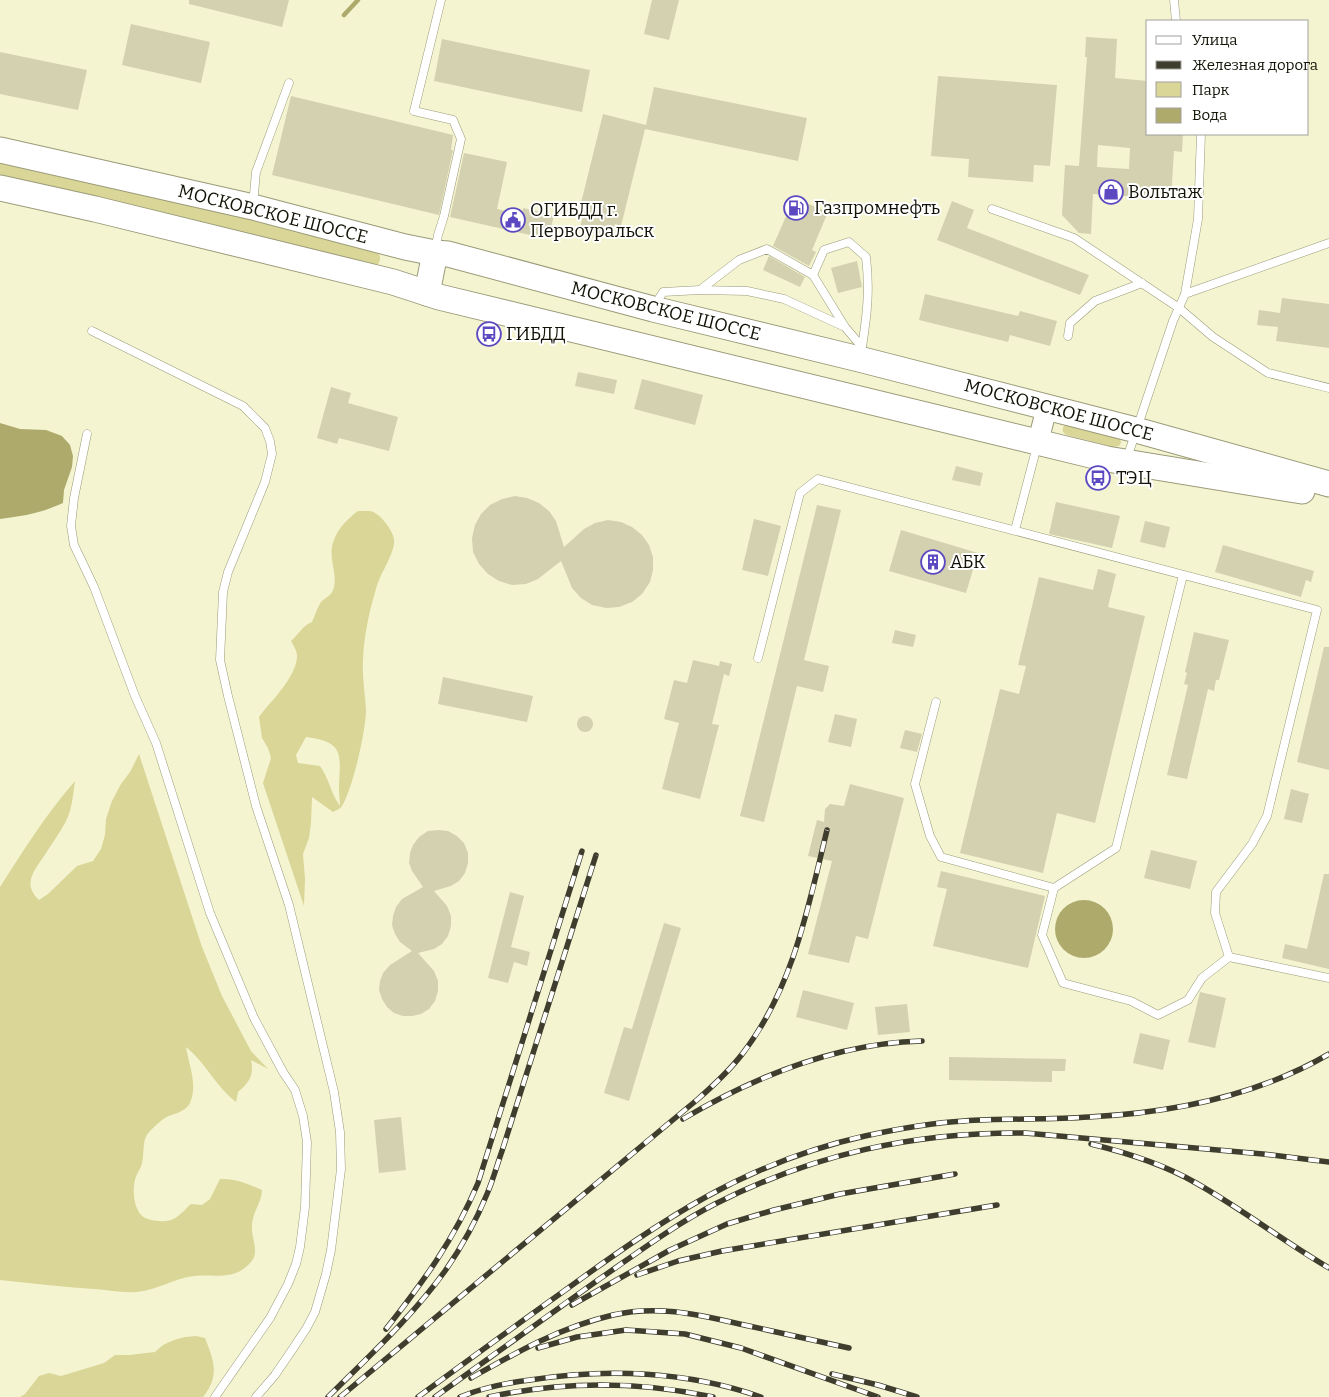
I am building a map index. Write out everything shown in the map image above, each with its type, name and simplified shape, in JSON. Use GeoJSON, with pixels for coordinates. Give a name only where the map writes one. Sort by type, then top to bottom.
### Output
{"type":"FeatureCollection","features":[{"type":"Feature","properties":{"kind":"main road","name":"МОСКОВСКОЕ ШОССЕ"},"geometry":{"type":"LineString","coordinates":[[0,150],[253,207],[405,247],[448,254],[653,309],[860,353],[1047,407],[1329,484]]}},
{"type":"Feature","properties":{"kind":"main road","name":"МОСКОВСКОЕ ШОССЕ"},"geometry":{"type":"LineString","coordinates":[[0,188],[95,209],[392,282],[427,293],[1107,459],[1329,495]]}},
{"type":"Feature","properties":{"kind":"main road"},"geometry":{"type":"LineString","coordinates":[[392,282],[405,247]]}},
{"type":"Feature","properties":{"kind":"main road"},"geometry":{"type":"LineString","coordinates":[[427,293],[435,253]]}},
{"type":"Feature","properties":{"kind":"street"},"geometry":{"type":"LineString","coordinates":[[1038,442],[1047,407]]}},
{"type":"Feature","properties":{"kind":"lane"},"geometry":{"type":"LineString","coordinates":[[435,253],[461,139],[454,120],[414,111],[441,0]]}},
{"type":"Feature","properties":{"kind":"lane"},"geometry":{"type":"LineString","coordinates":[[1174,0],[1176,20]]}},
{"type":"Feature","properties":{"kind":"lane"},"geometry":{"type":"LineString","coordinates":[[253,207],[256,172],[289,83]]}},
{"type":"Feature","properties":{"kind":"lane"},"geometry":{"type":"LineString","coordinates":[[1126,462],[1173,321],[1185,294],[1198,219],[1201,135]]}},
{"type":"Feature","properties":{"kind":"lane"},"geometry":{"type":"LineString","coordinates":[[992,209],[1074,238],[1179,308],[1213,337],[1268,373],[1329,388]]}},
{"type":"Feature","properties":{"kind":"lane"},"geometry":{"type":"LineString","coordinates":[[813,275],[824,250],[849,242],[866,257],[869,283],[868,302],[860,353]]}},
{"type":"Feature","properties":{"kind":"lane"},"geometry":{"type":"LineString","coordinates":[[1185,294],[1329,243]]}},
{"type":"Feature","properties":{"kind":"lane"},"geometry":{"type":"LineString","coordinates":[[700,290],[739,260],[767,249],[813,275],[860,353]]}},
{"type":"Feature","properties":{"kind":"lane"},"geometry":{"type":"LineString","coordinates":[[1068,336],[1070,323],[1095,301],[1142,283]]}},
{"type":"Feature","properties":{"kind":"lane"},"geometry":{"type":"LineString","coordinates":[[653,309],[663,292],[700,290],[747,291],[784,299],[845,326]]}},
{"type":"Feature","properties":{"kind":"lane"},"geometry":{"type":"LineString","coordinates":[[92,331],[243,406],[266,428],[270,441],[272,454],[265,482],[228,572],[225,585],[220,660],[256,806],[289,905],[334,1092],[338,1112],[341,1162],[340,1187],[331,1250],[326,1274],[314,1312],[306,1329],[275,1375],[256,1397]]}},
{"type":"Feature","properties":{"kind":"lane"},"geometry":{"type":"LineString","coordinates":[[87,434],[74,498],[71,526],[74,545],[94,588],[135,696],[156,743],[210,914],[254,1018],[283,1072],[295,1090],[303,1116],[307,1142],[305,1207],[296,1264],[270,1318],[215,1397]]}},
{"type":"Feature","properties":{"kind":"lane"},"geometry":{"type":"LineString","coordinates":[[1015,530],[1038,442]]}},
{"type":"Feature","properties":{"kind":"lane"},"geometry":{"type":"LineString","coordinates":[[758,658],[800,493],[818,479],[1317,610],[1267,816],[1252,844],[1216,892],[1215,913],[1229,957]]}},
{"type":"Feature","properties":{"kind":"lane"},"geometry":{"type":"LineString","coordinates":[[1183,574],[1116,848],[1054,888],[1042,935],[1063,983],[1130,1001],[1158,1015],[1188,1000],[1202,978],[1229,957],[1329,978]]}},
{"type":"Feature","properties":{"kind":"lane"},"geometry":{"type":"LineString","coordinates":[[936,702],[915,784],[930,836],[941,857],[1054,888]]}},
{"type":"Feature","properties":{"kind":"green space"},"geometry":{"type":"Polygon","coordinates":[[[0,159],[374,249],[380,257],[380,261],[377,265],[0,179],[0,159]]]}},
{"type":"Feature","properties":{"kind":"green space"},"geometry":{"type":"Polygon","coordinates":[[[1068,423],[1120,437],[1121,443],[1119,446],[1113,447],[1067,435],[1063,432],[1063,429],[1068,423]]]}},
{"type":"Feature","properties":{"kind":"green space"},"geometry":{"type":"Polygon","coordinates":[[[358,511],[374,512],[385,522],[391,531],[394,544],[378,583],[367,624],[363,666],[366,710],[364,731],[350,786],[342,806],[333,812],[312,797],[309,838],[303,854],[305,879],[304,906],[263,783],[271,758],[262,738],[259,717],[293,671],[297,655],[291,641],[303,628],[312,622],[321,603],[332,592],[335,582],[332,559],[333,545],[338,532],[358,511]],[[306,737],[296,755],[298,763],[320,766],[340,806],[340,760],[338,753],[329,743],[306,737]]]}},
{"type":"Feature","properties":{"kind":"green space"},"geometry":{"type":"Polygon","coordinates":[[[139,754],[202,947],[222,996],[251,1051],[268,1069],[251,1060],[252,1070],[250,1078],[246,1085],[238,1092],[236,1102],[186,1047],[193,1082],[190,1103],[182,1111],[163,1119],[147,1134],[144,1142],[143,1159],[134,1185],[136,1206],[145,1218],[154,1221],[165,1221],[174,1219],[191,1204],[202,1205],[210,1199],[220,1179],[236,1180],[262,1190],[252,1221],[254,1258],[245,1268],[238,1272],[224,1275],[187,1277],[136,1292],[0,1280],[0,887],[45,819],[75,781],[72,803],[67,818],[34,872],[30,883],[31,888],[39,900],[48,894],[77,866],[93,861],[101,849],[105,835],[106,819],[112,801],[139,754]]]}},
{"type":"Feature","properties":{"kind":"green space"},"geometry":{"type":"Polygon","coordinates":[[[196,1336],[205,1338],[214,1368],[212,1382],[203,1397],[20,1397],[25,1394],[39,1376],[49,1373],[61,1376],[104,1363],[115,1355],[155,1352],[163,1345],[174,1340],[196,1336]]]}},
{"type":"Feature","properties":{"kind":"water"},"geometry":{"type":"Polygon","coordinates":[[[0,423],[20,429],[46,430],[62,436],[70,445],[73,456],[72,467],[64,490],[63,503],[32,514],[0,519],[0,423]]]}},
{"type":"Feature","properties":{"kind":"water"},"geometry":{"type":"Polygon","coordinates":[[[1084,900],[1100,905],[1108,913],[1113,929],[1108,945],[1100,953],[1084,958],[1068,953],[1060,945],[1055,929],[1060,913],[1068,905],[1084,900]]]}},
{"type":"Feature","properties":{"kind":"building"},"geometry":{"type":"Polygon","coordinates":[[[189,0],[289,0],[282,27],[189,4],[189,0]]]}},
{"type":"Feature","properties":{"kind":"building"},"geometry":{"type":"Polygon","coordinates":[[[652,0],[679,0],[669,40],[644,34],[652,0]]]}},
{"type":"Feature","properties":{"kind":"building"},"geometry":{"type":"Polygon","coordinates":[[[131,24],[210,42],[201,83],[122,65],[131,24]]]}},
{"type":"Feature","properties":{"kind":"building"},"geometry":{"type":"Polygon","coordinates":[[[1086,37],[1117,39],[1115,78],[1146,81],[1146,135],[1183,135],[1182,152],[1174,151],[1171,199],[1093,194],[1091,234],[1079,233],[1062,215],[1065,165],[1079,166],[1087,57],[1085,57],[1086,37]],[[1098,145],[1097,167],[1129,169],[1130,148],[1098,145]]]}},
{"type":"Feature","properties":{"kind":"building"},"geometry":{"type":"Polygon","coordinates":[[[442,39],[590,70],[582,112],[434,81],[442,39]]]}},
{"type":"Feature","properties":{"kind":"building"},"geometry":{"type":"Polygon","coordinates":[[[0,52],[87,70],[78,110],[0,94],[0,52]]]}},
{"type":"Feature","properties":{"kind":"building"},"geometry":{"type":"Polygon","coordinates":[[[938,76],[1057,85],[1050,166],[1034,165],[1033,182],[968,177],[969,159],[931,156],[938,76]]]}},
{"type":"Feature","properties":{"kind":"building"},"geometry":{"type":"Polygon","coordinates":[[[654,87],[807,118],[798,161],[645,129],[621,226],[615,224],[612,237],[579,230],[583,216],[578,215],[603,114],[646,125],[654,87]]]}},
{"type":"Feature","properties":{"kind":"building"},"geometry":{"type":"Polygon","coordinates":[[[291,96],[453,135],[451,150],[453,150],[439,215],[272,175],[291,96]]]}},
{"type":"Feature","properties":{"kind":"building"},"geometry":{"type":"Polygon","coordinates":[[[464,153],[507,162],[497,209],[522,215],[523,208],[554,215],[548,239],[450,217],[464,153]]]}},
{"type":"Feature","properties":{"kind":"building"},"geometry":{"type":"Polygon","coordinates":[[[794,198],[828,212],[812,250],[816,252],[809,266],[773,246],[794,198]]]}},
{"type":"Feature","properties":{"kind":"building"},"geometry":{"type":"Polygon","coordinates":[[[952,201],[974,210],[967,228],[1089,275],[1080,295],[937,240],[952,201]]]}},
{"type":"Feature","properties":{"kind":"building"},"geometry":{"type":"Polygon","coordinates":[[[769,256],[805,277],[800,287],[763,270],[769,256]]]}},
{"type":"Feature","properties":{"kind":"building"},"geometry":{"type":"Polygon","coordinates":[[[857,261],[862,287],[838,293],[831,268],[857,261]]]}},
{"type":"Feature","properties":{"kind":"building"},"geometry":{"type":"Polygon","coordinates":[[[925,294],[1018,316],[1020,311],[1057,321],[1050,346],[1010,335],[1008,342],[919,320],[925,294]]]}},
{"type":"Feature","properties":{"kind":"building"},"geometry":{"type":"Polygon","coordinates":[[[1282,298],[1329,304],[1329,348],[1276,341],[1278,327],[1257,325],[1259,310],[1280,313],[1282,298]]]}},
{"type":"Feature","properties":{"kind":"building"},"geometry":{"type":"Polygon","coordinates":[[[578,372],[617,380],[614,394],[575,386],[578,372]]]}},
{"type":"Feature","properties":{"kind":"building"},"geometry":{"type":"Polygon","coordinates":[[[642,379],[703,395],[695,425],[634,409],[642,379]]]}},
{"type":"Feature","properties":{"kind":"building"},"geometry":{"type":"Polygon","coordinates":[[[331,387],[351,393],[348,403],[398,417],[389,451],[339,438],[337,444],[317,438],[331,387]]]}},
{"type":"Feature","properties":{"kind":"building"},"geometry":{"type":"Polygon","coordinates":[[[956,466],[983,473],[980,486],[952,480],[956,466]]]}},
{"type":"Feature","properties":{"kind":"building"},"geometry":{"type":"Polygon","coordinates":[[[515,496],[539,503],[549,511],[556,521],[564,547],[584,529],[595,523],[608,520],[621,522],[632,527],[642,535],[649,545],[653,557],[653,570],[650,582],[642,594],[632,602],[619,607],[606,608],[592,605],[581,598],[572,588],[561,561],[538,579],[526,584],[512,585],[499,581],[488,574],[479,564],[473,552],[472,538],[475,525],[481,514],[490,505],[502,499],[515,496]]]}},
{"type":"Feature","properties":{"kind":"building"},"geometry":{"type":"Polygon","coordinates":[[[1056,502],[1120,516],[1112,548],[1049,534],[1056,502]]]}},
{"type":"Feature","properties":{"kind":"building"},"geometry":{"type":"Polygon","coordinates":[[[817,505],[841,510],[804,660],[829,666],[823,692],[797,686],[764,822],[740,816],[817,505]]]}},
{"type":"Feature","properties":{"kind":"building"},"geometry":{"type":"Polygon","coordinates":[[[754,519],[781,526],[768,576],[742,570],[754,519]]]}},
{"type":"Feature","properties":{"kind":"building"},"geometry":{"type":"Polygon","coordinates":[[[1145,521],[1170,527],[1165,548],[1140,542],[1145,521]]]}},
{"type":"Feature","properties":{"kind":"building","name":"АБК"},"geometry":{"type":"Polygon","coordinates":[[[901,530],[978,553],[966,593],[889,571],[901,530]]]}},
{"type":"Feature","properties":{"kind":"building"},"geometry":{"type":"Polygon","coordinates":[[[1223,545],[1314,571],[1311,582],[1306,580],[1301,597],[1215,572],[1223,545]]]}},
{"type":"Feature","properties":{"kind":"building"},"geometry":{"type":"Polygon","coordinates":[[[1098,569],[1116,574],[1108,607],[1145,616],[1095,823],[1057,813],[1043,873],[960,853],[1000,689],[1019,694],[1026,666],[1018,665],[1039,577],[1093,590],[1098,569]]]}},
{"type":"Feature","properties":{"kind":"building"},"geometry":{"type":"Polygon","coordinates":[[[895,630],[916,635],[913,647],[892,643],[895,630]]]}},
{"type":"Feature","properties":{"kind":"building"},"geometry":{"type":"Polygon","coordinates":[[[1194,632],[1229,640],[1219,680],[1216,680],[1214,691],[1208,689],[1187,779],[1167,775],[1188,685],[1184,684],[1187,673],[1185,672],[1194,632]]]}},
{"type":"Feature","properties":{"kind":"building"},"geometry":{"type":"Polygon","coordinates":[[[1324,647],[1329,647],[1329,770],[1297,762],[1324,647]]]}},
{"type":"Feature","properties":{"kind":"building"},"geometry":{"type":"Polygon","coordinates":[[[693,660],[719,666],[720,661],[732,664],[729,676],[724,674],[712,724],[719,725],[700,799],[662,789],[679,723],[664,719],[674,680],[687,683],[693,660]]]}},
{"type":"Feature","properties":{"kind":"building"},"geometry":{"type":"Polygon","coordinates":[[[443,677],[533,696],[527,722],[438,704],[443,677]]]}},
{"type":"Feature","properties":{"kind":"building"},"geometry":{"type":"Polygon","coordinates":[[[835,714],[857,719],[851,747],[828,742],[835,714]]]}},
{"type":"Feature","properties":{"kind":"building"},"geometry":{"type":"Polygon","coordinates":[[[585,716],[593,724],[585,732],[577,724],[585,716]]]}},
{"type":"Feature","properties":{"kind":"building"},"geometry":{"type":"Polygon","coordinates":[[[905,730],[922,734],[917,752],[900,748],[905,730]]]}},
{"type":"Feature","properties":{"kind":"building"},"geometry":{"type":"Polygon","coordinates":[[[850,784],[904,798],[868,939],[856,936],[849,963],[808,954],[832,861],[808,856],[817,820],[824,822],[825,809],[830,804],[844,806],[850,784]]]}},
{"type":"Feature","properties":{"kind":"building"},"geometry":{"type":"Polygon","coordinates":[[[1291,789],[1309,794],[1302,823],[1284,819],[1291,789]]]}},
{"type":"Feature","properties":{"kind":"building"},"geometry":{"type":"Polygon","coordinates":[[[428,831],[448,831],[464,843],[468,853],[468,863],[465,873],[459,881],[451,886],[434,891],[447,906],[451,916],[448,936],[442,944],[434,949],[418,953],[434,971],[438,981],[435,1001],[429,1009],[421,1014],[403,1016],[394,1013],[387,1007],[379,990],[380,981],[383,973],[390,965],[412,951],[400,942],[395,934],[392,925],[393,916],[396,907],[402,899],[423,887],[409,863],[413,845],[419,837],[428,831]]]}},
{"type":"Feature","properties":{"kind":"building"},"geometry":{"type":"Polygon","coordinates":[[[1151,850],[1197,861],[1190,889],[1144,878],[1151,850]]]}},
{"type":"Feature","properties":{"kind":"building"},"geometry":{"type":"Polygon","coordinates":[[[941,871],[1045,896],[1028,968],[933,946],[947,889],[937,887],[941,871]]]}},
{"type":"Feature","properties":{"kind":"building"},"geometry":{"type":"Polygon","coordinates":[[[1324,874],[1329,874],[1329,969],[1282,958],[1285,944],[1307,949],[1324,874]]]}},
{"type":"Feature","properties":{"kind":"building"},"geometry":{"type":"Polygon","coordinates":[[[510,892],[524,896],[511,947],[530,952],[527,966],[514,962],[508,983],[488,978],[510,892]]]}},
{"type":"Feature","properties":{"kind":"building"},"geometry":{"type":"Polygon","coordinates":[[[664,923],[681,928],[629,1101],[604,1093],[624,1027],[632,1029],[664,923]]]}},
{"type":"Feature","properties":{"kind":"building"},"geometry":{"type":"Polygon","coordinates":[[[803,990],[854,1003],[847,1030],[796,1017],[803,990]]]}},
{"type":"Feature","properties":{"kind":"building"},"geometry":{"type":"Polygon","coordinates":[[[1200,992],[1226,998],[1215,1048],[1188,1042],[1200,992]]]}},
{"type":"Feature","properties":{"kind":"building"},"geometry":{"type":"Polygon","coordinates":[[[907,1004],[910,1032],[878,1035],[875,1007],[907,1004]]]}},
{"type":"Feature","properties":{"kind":"building"},"geometry":{"type":"Polygon","coordinates":[[[1140,1033],[1170,1040],[1163,1070],[1133,1063],[1140,1033]]]}},
{"type":"Feature","properties":{"kind":"building"},"geometry":{"type":"Polygon","coordinates":[[[949,1057],[1066,1059],[1065,1071],[1052,1071],[1052,1082],[949,1080],[949,1057]]]}},
{"type":"Feature","properties":{"kind":"building"},"geometry":{"type":"Polygon","coordinates":[[[401,1117],[406,1170],[379,1173],[374,1120],[401,1117]]]}},
{"type":"Feature","properties":{"kind":"waterway"},"geometry":{"type":"LineString","coordinates":[[344,15],[358,0]]}},
{"type":"Feature","properties":{"kind":"railway"},"geometry":{"type":"LineString","coordinates":[[340,1397],[698,1099],[738,1059],[760,1028],[775,1002],[787,974],[805,918],[827,830]]}},
{"type":"Feature","properties":{"kind":"railway"},"geometry":{"type":"LineString","coordinates":[[386,1329],[437,1260],[459,1223],[478,1183],[582,851]]}},
{"type":"Feature","properties":{"kind":"railway"},"geometry":{"type":"LineString","coordinates":[[328,1397],[389,1336],[432,1288],[457,1253],[478,1214],[502,1151],[596,855]]}},
{"type":"Feature","properties":{"kind":"railway"},"geometry":{"type":"LineString","coordinates":[[683,1119],[738,1089],[768,1076],[828,1055],[891,1043],[922,1041]]}},
{"type":"Feature","properties":{"kind":"railway"},"geometry":{"type":"LineString","coordinates":[[418,1397],[600,1265],[670,1218],[742,1178],[781,1162],[821,1147],[865,1136],[926,1125],[979,1120],[1120,1115],[1213,1100],[1273,1081],[1329,1054]]}},
{"type":"Feature","properties":{"kind":"railway"},"geometry":{"type":"LineString","coordinates":[[435,1397],[598,1280],[685,1221],[715,1204],[752,1187],[827,1159],[904,1142],[984,1134],[1025,1133],[1263,1154],[1329,1162]]}},
{"type":"Feature","properties":{"kind":"railway"},"geometry":{"type":"LineString","coordinates":[[1091,1144],[1145,1160],[1184,1176],[1230,1203],[1329,1268]]}},
{"type":"Feature","properties":{"kind":"railway"},"geometry":{"type":"LineString","coordinates":[[572,1305],[670,1250],[727,1224],[840,1194],[955,1174]]}},
{"type":"Feature","properties":{"kind":"railway"},"geometry":{"type":"LineString","coordinates":[[637,1275],[678,1261],[722,1251],[997,1205]]}},
{"type":"Feature","properties":{"kind":"railway"},"geometry":{"type":"LineString","coordinates":[[471,1378],[557,1333],[594,1320],[630,1312],[665,1311],[698,1315],[849,1348]]}},
{"type":"Feature","properties":{"kind":"railway"},"geometry":{"type":"LineString","coordinates":[[538,1348],[577,1337],[626,1330],[685,1334],[741,1348],[878,1397]]}},
{"type":"Feature","properties":{"kind":"railway"},"geometry":{"type":"LineString","coordinates":[[460,1397],[485,1388],[521,1381],[559,1376],[617,1373],[675,1377],[733,1388],[761,1397]]}},
{"type":"Feature","properties":{"kind":"railway"},"geometry":{"type":"LineString","coordinates":[[832,1374],[917,1397]]}},
{"type":"Feature","properties":{"kind":"railway"},"geometry":{"type":"LineString","coordinates":[[489,1397],[545,1388],[601,1385],[657,1388],[713,1397]]}},
{"type":"Feature","properties":{"kind":"place","name":"Вольтаж"},"geometry":{"type":"Point","coordinates":[1111,192]}},
{"type":"Feature","properties":{"kind":"place","name":"Газпромнефть"},"geometry":{"type":"Point","coordinates":[796,208]}},
{"type":"Feature","properties":{"kind":"place","name":"ОГИБДД г. Первоуральск"},"geometry":{"type":"Point","coordinates":[513,220]}},
{"type":"Feature","properties":{"kind":"place","name":"ГИБДД"},"geometry":{"type":"Point","coordinates":[489,334]}},
{"type":"Feature","properties":{"kind":"place","name":"ТЭЦ"},"geometry":{"type":"Point","coordinates":[1098,478]}},
{"type":"Feature","properties":{"kind":"place","name":"АБК"},"geometry":{"type":"Point","coordinates":[933,562]}}]}
